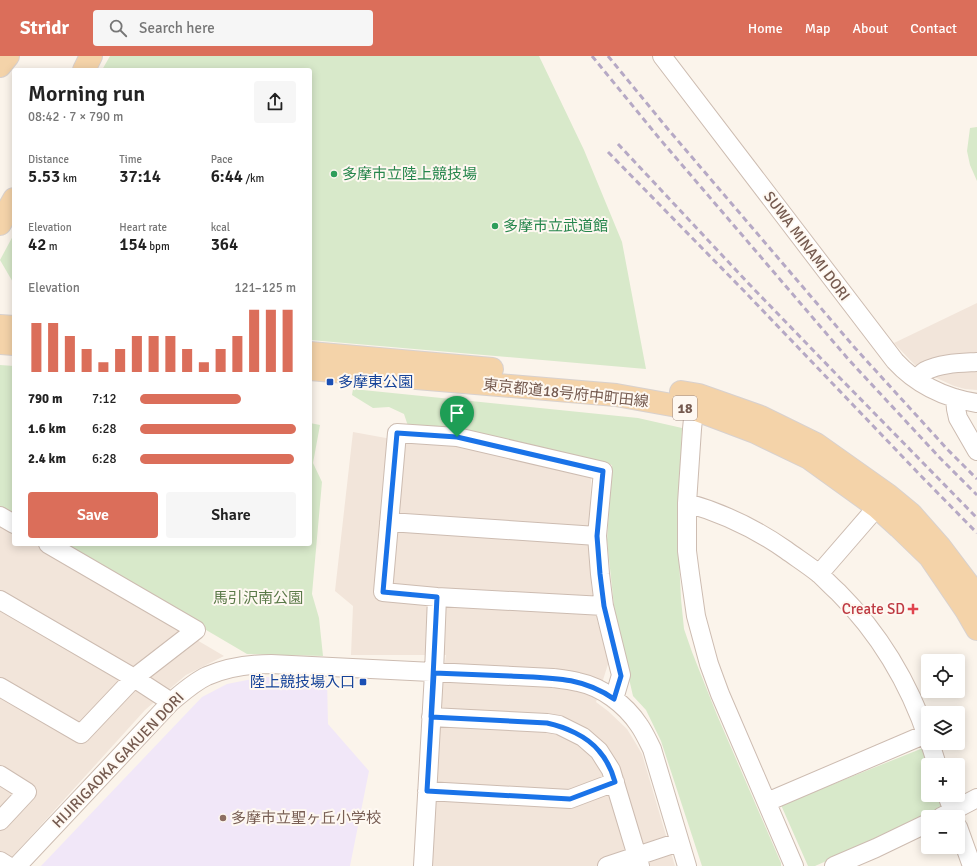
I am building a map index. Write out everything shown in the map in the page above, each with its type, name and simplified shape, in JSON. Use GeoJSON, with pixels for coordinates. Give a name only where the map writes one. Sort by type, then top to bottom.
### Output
{"type":"FeatureCollection","features":[{"type":"Feature","properties":{"kind":"main road"},"geometry":{"type":"LineString","coordinates":[[0,66],[8,56]]}},
{"type":"Feature","properties":{"kind":"main road"},"geometry":{"type":"LineString","coordinates":[[85,68],[91,56]]}},
{"type":"Feature","properties":{"kind":"main road"},"geometry":{"type":"LineString","coordinates":[[0,224],[12,203]]}},
{"type":"Feature","properties":{"kind":"main road"},"geometry":{"type":"LineString","coordinates":[[0,326],[12,327]]}},
{"type":"Feature","properties":{"kind":"main road"},"geometry":{"type":"LineString","coordinates":[[0,343],[12,344]]}},
{"type":"Feature","properties":{"kind":"main road","name":"東京都道18号府中町田線"},"geometry":{"type":"LineString","coordinates":[[312,353],[619,380],[699,395],[761,416],[816,444],[888,495],[911,514],[940,547],[977,596]]}},
{"type":"Feature","properties":{"kind":"main road","name":"東京都道18号府中町田線"},"geometry":{"type":"LineString","coordinates":[[312,369],[616,395],[694,409],[755,432],[809,458],[877,507],[930,558],[966,610],[977,629]]}},
{"type":"Feature","properties":{"kind":"street","name":"SUWA MINAMI DORI"},"geometry":{"type":"LineString","coordinates":[[662,56],[895,361],[904,370],[928,388],[955,398],[977,403]]}},
{"type":"Feature","properties":{"kind":"street"},"geometry":{"type":"LineString","coordinates":[[916,379],[924,371],[938,366],[977,362]]}},
{"type":"Feature","properties":{"kind":"street"},"geometry":{"type":"LineString","coordinates":[[955,398],[958,418],[977,450]]}},
{"type":"Feature","properties":{"kind":"street"},"geometry":{"type":"LineString","coordinates":[[694,409],[687,503],[687,551],[696,616],[708,664],[794,866]]}},
{"type":"Feature","properties":{"kind":"street"},"geometry":{"type":"LineString","coordinates":[[604,606],[437,597],[383,592],[397,433],[457,437],[603,471],[597,536],[604,606],[621,676],[614,699]]}},
{"type":"Feature","properties":{"kind":"street"},"geometry":{"type":"LineString","coordinates":[[687,503],[702,507],[755,531],[774,542],[819,574],[851,605],[881,643],[894,662],[904,681],[921,720]]}},
{"type":"Feature","properties":{"kind":"street"},"geometry":{"type":"LineString","coordinates":[[819,574],[877,507]]}},
{"type":"Feature","properties":{"kind":"street"},"geometry":{"type":"LineString","coordinates":[[0,516],[12,523]]}},
{"type":"Feature","properties":{"kind":"street"},"geometry":{"type":"LineString","coordinates":[[389,522],[597,536]]}},
{"type":"Feature","properties":{"kind":"street"},"geometry":{"type":"LineString","coordinates":[[0,687],[81,734],[134,678],[196,630],[51,546]]}},
{"type":"Feature","properties":{"kind":"street"},"geometry":{"type":"LineString","coordinates":[[423,866],[437,597]]}},
{"type":"Feature","properties":{"kind":"street"},"geometry":{"type":"LineString","coordinates":[[0,600],[134,678],[171,702]]}},
{"type":"Feature","properties":{"kind":"street","name":"HIJIRIGAOKA GAKUEN DORI"},"geometry":{"type":"LineString","coordinates":[[17,866],[171,702],[185,690],[207,677],[228,669],[253,664],[553,678],[571,680],[603,691],[631,715],[639,725],[652,750],[686,866]]}},
{"type":"Feature","properties":{"kind":"street"},"geometry":{"type":"LineString","coordinates":[[431,717],[541,722],[559,725],[583,737],[599,751],[611,770],[638,861]]}},
{"type":"Feature","properties":{"kind":"street"},"geometry":{"type":"LineString","coordinates":[[767,802],[921,742]]}},
{"type":"Feature","properties":{"kind":"street"},"geometry":{"type":"LineString","coordinates":[[0,775],[27,792],[0,821]]}},
{"type":"Feature","properties":{"kind":"street"},"geometry":{"type":"LineString","coordinates":[[427,791],[570,799],[615,782]]}},
{"type":"Feature","properties":{"kind":"street"},"geometry":{"type":"LineString","coordinates":[[956,810],[977,798]]}},
{"type":"Feature","properties":{"kind":"street"},"geometry":{"type":"LineString","coordinates":[[834,866],[921,826]]}},
{"type":"Feature","properties":{"kind":"street"},"geometry":{"type":"LineString","coordinates":[[607,866],[638,861],[679,842]]}},
{"type":"Feature","properties":{"kind":"street"},"geometry":{"type":"LineString","coordinates":[[965,848],[972,866]]}},
{"type":"Feature","properties":{"kind":"street"},"geometry":{"type":"LineString","coordinates":[[0,861],[8,866]]}},
{"type":"Feature","properties":{"kind":"shaded area"},"geometry":{"type":"Polygon","coordinates":[[[977,303],[977,390],[954,386],[919,369],[894,343],[977,303]]]}},
{"type":"Feature","properties":{"kind":"shaded area"},"geometry":{"type":"Polygon","coordinates":[[[353,432],[408,442],[472,449],[591,478],[591,584],[597,620],[609,661],[596,702],[627,729],[642,754],[675,866],[432,866],[441,691],[446,655],[351,655],[353,606],[335,591],[353,432]]]}},
{"type":"Feature","properties":{"kind":"shaded area"},"geometry":{"type":"Polygon","coordinates":[[[0,524],[12,531],[12,546],[37,546],[224,656],[186,675],[145,710],[4,866],[0,866],[0,524]]]}},
{"type":"Feature","properties":{"kind":"shaded area","name":"多摩市立聖ヶ丘小学校"},"geometry":{"type":"Polygon","coordinates":[[[262,677],[327,679],[328,724],[369,771],[350,866],[41,866],[202,697],[227,684],[262,677]]]}},
{"type":"Feature","properties":{"kind":"green space"},"geometry":{"type":"Polygon","coordinates":[[[110,56],[539,56],[584,150],[622,242],[646,369],[312,340],[312,68],[103,68],[110,56]]]}},
{"type":"Feature","properties":{"kind":"green space"},"geometry":{"type":"Polygon","coordinates":[[[977,127],[977,181],[970,165],[967,151],[970,128],[977,127]]]}},
{"type":"Feature","properties":{"kind":"green space"},"geometry":{"type":"Polygon","coordinates":[[[12,238],[12,281],[0,260],[12,238]]]}},
{"type":"Feature","properties":{"kind":"green space"},"geometry":{"type":"Polygon","coordinates":[[[0,365],[12,366],[12,516],[0,509],[0,365]]]}},
{"type":"Feature","properties":{"kind":"green space"},"geometry":{"type":"Polygon","coordinates":[[[353,389],[638,418],[682,428],[678,539],[684,629],[717,715],[781,866],[702,866],[661,741],[646,710],[633,696],[621,644],[614,606],[607,540],[612,465],[566,453],[408,426],[404,414],[389,407],[373,408],[352,395],[353,389]]]}},
{"type":"Feature","properties":{"kind":"green space","name":"馬引沢南公園"},"geometry":{"type":"Polygon","coordinates":[[[312,423],[320,425],[313,463],[322,482],[312,594],[319,618],[323,656],[247,654],[63,546],[312,546],[312,423]]]}},
{"type":"Feature","properties":{"kind":"green space"},"geometry":{"type":"Polygon","coordinates":[[[921,749],[924,750],[926,758],[921,758],[921,802],[945,802],[948,808],[943,810],[921,810],[921,820],[815,866],[808,866],[781,805],[921,749]]]}},
{"type":"Feature","properties":{"kind":"railway"},"geometry":{"type":"LineString","coordinates":[[592,56],[659,138],[849,360],[940,458],[977,495]]}},
{"type":"Feature","properties":{"kind":"railway"},"geometry":{"type":"LineString","coordinates":[[608,56],[667,128],[855,348],[948,450],[977,479]]}},
{"type":"Feature","properties":{"kind":"railway"},"geometry":{"type":"LineString","coordinates":[[618,144],[749,284],[977,518]]}},
{"type":"Feature","properties":{"kind":"railway"},"geometry":{"type":"LineString","coordinates":[[608,152],[977,533]]}},
{"type":"Feature","properties":{"kind":"place","name":"多摩市立陸上競技場"},"geometry":{"type":"Point","coordinates":[334,174]}},
{"type":"Feature","properties":{"kind":"place","name":"多摩市立武道館"},"geometry":{"type":"Point","coordinates":[495,226]}},
{"type":"Feature","properties":{"kind":"place","name":"多摩東公園"},"geometry":{"type":"Point","coordinates":[330,382]}},
{"type":"Feature","properties":{"kind":"place","name":"Create SD"},"geometry":{"type":"Point","coordinates":[913,609]}},
{"type":"Feature","properties":{"kind":"place","name":"陸上競技場入口"},"geometry":{"type":"Point","coordinates":[363,682]}},
{"type":"Feature","properties":{"kind":"place","name":"多摩市立聖ヶ丘小学校"},"geometry":{"type":"Point","coordinates":[223,818]}},
{"type":"Feature","properties":{"kind":"route"},"geometry":{"type":"LineString","coordinates":[[457,437],[397,433],[383,592],[437,597],[431,717],[547,723],[559,725],[583,737],[599,751],[611,770],[615,782],[570,799],[427,791],[434,673],[553,678],[577,681],[603,691],[614,699],[621,676],[604,606],[600,574],[597,536],[603,471],[457,437]]}}]}
